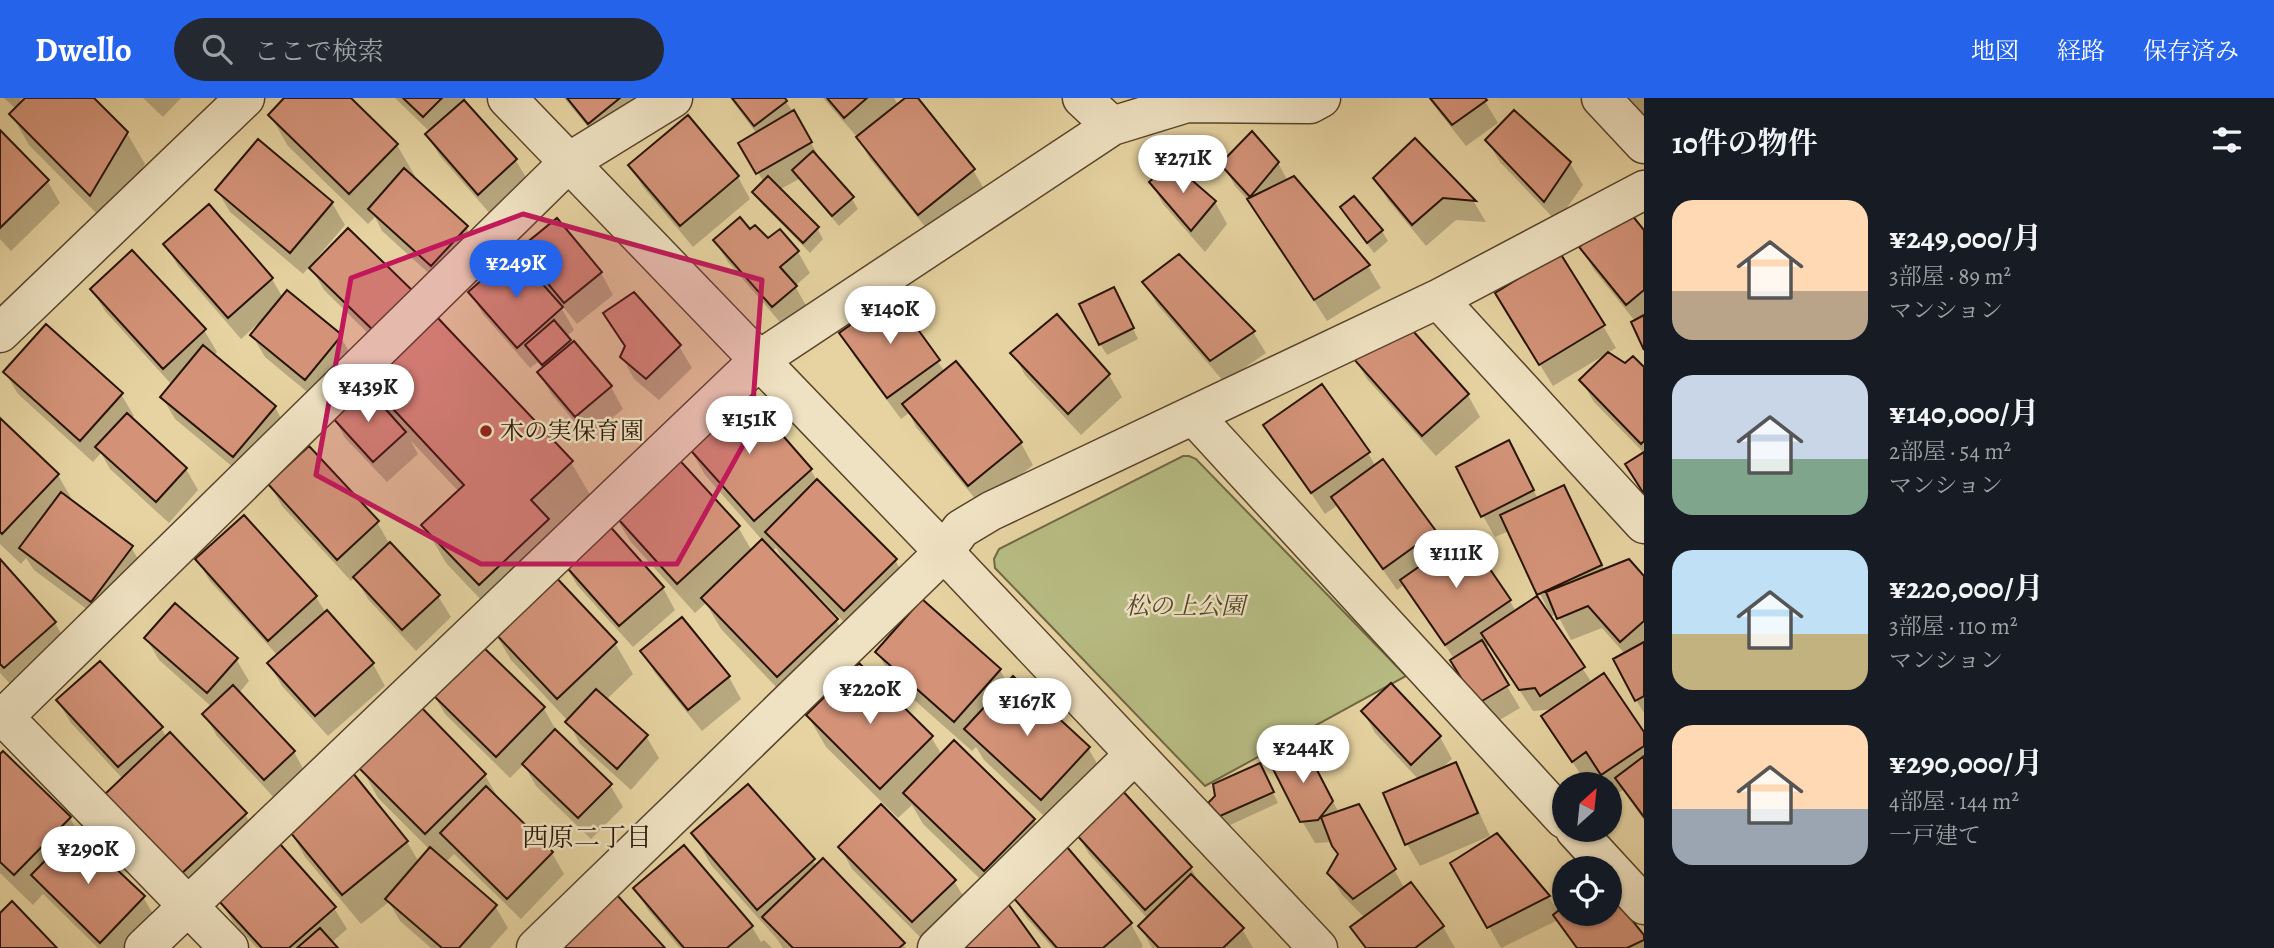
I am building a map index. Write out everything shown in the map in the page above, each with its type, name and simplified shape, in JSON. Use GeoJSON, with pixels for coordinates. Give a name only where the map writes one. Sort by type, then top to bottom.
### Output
{"type":"FeatureCollection","features":[{"type":"Feature","properties":{"kind":"street"},"geometry":{"type":"LineString","coordinates":[[0,333],[245,98]]}},
{"type":"Feature","properties":{"kind":"street"},"geometry":{"type":"LineString","coordinates":[[507,98],[944,552],[1318,948]]}},
{"type":"Feature","properties":{"kind":"street"},"geometry":{"type":"LineString","coordinates":[[229,948],[1,717],[569,162],[673,98]]}},
{"type":"Feature","properties":{"kind":"street"},"geometry":{"type":"LineString","coordinates":[[1082,98],[1112,125]]}},
{"type":"Feature","properties":{"kind":"street"},"geometry":{"type":"LineString","coordinates":[[145,948],[759,360],[1112,125],[1187,103],[1310,104],[1321,98]]}},
{"type":"Feature","properties":{"kind":"street"},"geometry":{"type":"LineString","coordinates":[[1601,98],[1644,144]]}},
{"type":"Feature","properties":{"kind":"street"},"geometry":{"type":"LineString","coordinates":[[536,948],[944,552],[961,529],[990,511],[1438,299],[1644,190]]}},
{"type":"Feature","properties":{"kind":"street"},"geometry":{"type":"LineString","coordinates":[[1438,299],[1644,524]]}},
{"type":"Feature","properties":{"kind":"street"},"geometry":{"type":"LineString","coordinates":[[1194,416],[1552,805]]}},
{"type":"Feature","properties":{"kind":"street"},"geometry":{"type":"LineString","coordinates":[[937,948],[1133,755]]}},
{"type":"Feature","properties":{"kind":"street"},"geometry":{"type":"LineString","coordinates":[[1586,842],[1644,905]]}},
{"type":"Feature","properties":{"kind":"highlighted area"},"geometry":{"type":"Polygon","coordinates":[[[523,214],[762,280],[751,431],[677,564],[481,564],[316,475],[351,278],[523,214]]]}},
{"type":"Feature","properties":{"kind":"green space","name":"松の上公園"},"geometry":{"type":"Polygon","coordinates":[[[1183,456],[1196,459],[1406,676],[1205,786],[995,568],[994,559],[999,549],[1183,456]]]}},
{"type":"Feature","properties":{"kind":"building"},"geometry":{"type":"Polygon","coordinates":[[[25,98],[94,98],[128,132],[90,196],[9,114],[25,98]]]}},
{"type":"Feature","properties":{"kind":"building"},"geometry":{"type":"Polygon","coordinates":[[[284,98],[351,98],[398,144],[349,194],[268,115],[284,98]]]}},
{"type":"Feature","properties":{"kind":"building"},"geometry":{"type":"Polygon","coordinates":[[[403,98],[442,98],[423,117],[403,98]]]}},
{"type":"Feature","properties":{"kind":"building"},"geometry":{"type":"Polygon","coordinates":[[[567,98],[620,98],[588,124],[567,98]]]}},
{"type":"Feature","properties":{"kind":"building"},"geometry":{"type":"Polygon","coordinates":[[[732,98],[785,98],[787,101],[754,126],[732,98]]]}},
{"type":"Feature","properties":{"kind":"building"},"geometry":{"type":"Polygon","coordinates":[[[827,98],[867,98],[844,118],[827,98]]]}},
{"type":"Feature","properties":{"kind":"building"},"geometry":{"type":"Polygon","coordinates":[[[905,98],[918,98],[975,169],[918,215],[856,137],[905,98]]]}},
{"type":"Feature","properties":{"kind":"building"},"geometry":{"type":"Polygon","coordinates":[[[1430,98],[1485,98],[1487,100],[1452,125],[1430,98]]]}},
{"type":"Feature","properties":{"kind":"building"},"geometry":{"type":"Polygon","coordinates":[[[464,100],[517,159],[478,195],[425,134],[464,100]]]}},
{"type":"Feature","properties":{"kind":"building"},"geometry":{"type":"Polygon","coordinates":[[[794,110],[812,142],[756,174],[738,143],[794,110]]]}},
{"type":"Feature","properties":{"kind":"building"},"geometry":{"type":"Polygon","coordinates":[[[1514,110],[1571,162],[1544,202],[1485,140],[1514,110]]]}},
{"type":"Feature","properties":{"kind":"building"},"geometry":{"type":"Polygon","coordinates":[[[688,115],[739,176],[680,226],[628,165],[688,115]]]}},
{"type":"Feature","properties":{"kind":"building"},"geometry":{"type":"Polygon","coordinates":[[[0,130],[49,180],[0,228],[0,130]]]}},
{"type":"Feature","properties":{"kind":"building"},"geometry":{"type":"Polygon","coordinates":[[[1252,131],[1279,162],[1250,197],[1220,164],[1252,131]]]}},
{"type":"Feature","properties":{"kind":"building"},"geometry":{"type":"Polygon","coordinates":[[[1415,138],[1476,201],[1443,198],[1412,225],[1373,178],[1415,138]]]}},
{"type":"Feature","properties":{"kind":"building"},"geometry":{"type":"Polygon","coordinates":[[[258,139],[333,202],[290,253],[215,190],[258,139]]]}},
{"type":"Feature","properties":{"kind":"building"},"geometry":{"type":"Polygon","coordinates":[[[813,151],[854,197],[832,216],[792,170],[813,151]]]}},
{"type":"Feature","properties":{"kind":"building"},"geometry":{"type":"Polygon","coordinates":[[[1171,162],[1216,201],[1191,231],[1149,182],[1171,162]]]}},
{"type":"Feature","properties":{"kind":"building"},"geometry":{"type":"Polygon","coordinates":[[[404,168],[468,226],[431,266],[368,209],[404,168]]]}},
{"type":"Feature","properties":{"kind":"building"},"geometry":{"type":"Polygon","coordinates":[[[768,176],[819,227],[803,243],[752,192],[768,176]]]}},
{"type":"Feature","properties":{"kind":"building"},"geometry":{"type":"Polygon","coordinates":[[[1294,176],[1370,265],[1314,300],[1247,199],[1294,176]]]}},
{"type":"Feature","properties":{"kind":"building"},"geometry":{"type":"Polygon","coordinates":[[[1354,196],[1383,230],[1367,243],[1340,207],[1354,196]]]}},
{"type":"Feature","properties":{"kind":"building"},"geometry":{"type":"Polygon","coordinates":[[[209,204],[273,278],[228,318],[163,244],[209,204]]]}},
{"type":"Feature","properties":{"kind":"building"},"geometry":{"type":"Polygon","coordinates":[[[1627,209],[1644,230],[1644,290],[1626,305],[1579,247],[1627,209]]]}},
{"type":"Feature","properties":{"kind":"building"},"geometry":{"type":"Polygon","coordinates":[[[740,217],[750,229],[755,225],[768,238],[780,229],[799,251],[780,267],[797,286],[772,307],[713,240],[740,217]]]}},
{"type":"Feature","properties":{"kind":"building"},"geometry":{"type":"Polygon","coordinates":[[[557,218],[602,272],[564,303],[519,249],[557,218]]]}},
{"type":"Feature","properties":{"kind":"building"},"geometry":{"type":"Polygon","coordinates":[[[348,228],[417,295],[378,335],[309,268],[348,228]]]}},
{"type":"Feature","properties":{"kind":"building"},"geometry":{"type":"Polygon","coordinates":[[[132,250],[206,329],[163,369],[90,289],[132,250]]]}},
{"type":"Feature","properties":{"kind":"building"},"geometry":{"type":"Polygon","coordinates":[[[514,252],[563,307],[517,348],[468,292],[514,252]]]}},
{"type":"Feature","properties":{"kind":"building"},"geometry":{"type":"Polygon","coordinates":[[[1560,253],[1605,325],[1539,365],[1495,293],[1560,253]]]}},
{"type":"Feature","properties":{"kind":"building"},"geometry":{"type":"Polygon","coordinates":[[[1179,254],[1255,331],[1210,361],[1142,282],[1179,254]]]}},
{"type":"Feature","properties":{"kind":"building"},"geometry":{"type":"Polygon","coordinates":[[[1114,287],[1134,328],[1099,345],[1079,304],[1114,287]]]}},
{"type":"Feature","properties":{"kind":"building"},"geometry":{"type":"Polygon","coordinates":[[[287,290],[342,335],[305,380],[250,335],[287,290]]]}},
{"type":"Feature","properties":{"kind":"building"},"geometry":{"type":"Polygon","coordinates":[[[634,292],[681,345],[646,379],[620,357],[625,346],[603,313],[634,292]]]}},
{"type":"Feature","properties":{"kind":"building"},"geometry":{"type":"Polygon","coordinates":[[[893,295],[940,360],[887,398],[839,333],[893,295]]]}},
{"type":"Feature","properties":{"kind":"building"},"geometry":{"type":"Polygon","coordinates":[[[1057,314],[1110,374],[1068,414],[1010,353],[1057,314]]]}},
{"type":"Feature","properties":{"kind":"building"},"geometry":{"type":"Polygon","coordinates":[[[1644,315],[1644,350],[1631,322],[1644,315]]]}},
{"type":"Feature","properties":{"kind":"building"},"geometry":{"type":"Polygon","coordinates":[[[436,316],[573,461],[531,500],[549,519],[479,585],[421,525],[464,485],[367,381],[436,316]]]}},
{"type":"Feature","properties":{"kind":"building"},"geometry":{"type":"Polygon","coordinates":[[[554,320],[571,340],[542,365],[525,345],[554,320]]]}},
{"type":"Feature","properties":{"kind":"building"},"geometry":{"type":"Polygon","coordinates":[[[46,324],[123,393],[80,441],[3,372],[46,324]]]}},
{"type":"Feature","properties":{"kind":"building"},"geometry":{"type":"Polygon","coordinates":[[[1413,331],[1469,394],[1422,436],[1352,357],[1413,331]]]}},
{"type":"Feature","properties":{"kind":"building"},"geometry":{"type":"Polygon","coordinates":[[[574,341],[612,386],[575,417],[537,372],[574,341]]]}},
{"type":"Feature","properties":{"kind":"building"},"geometry":{"type":"Polygon","coordinates":[[[203,345],[276,406],[233,457],[160,397],[203,345]]]}},
{"type":"Feature","properties":{"kind":"building"},"geometry":{"type":"Polygon","coordinates":[[[1608,352],[1625,363],[1633,356],[1644,367],[1644,441],[1641,444],[1579,380],[1608,352]]]}},
{"type":"Feature","properties":{"kind":"building"},"geometry":{"type":"Polygon","coordinates":[[[956,361],[1022,442],[968,486],[902,404],[956,361]]]}},
{"type":"Feature","properties":{"kind":"building"},"geometry":{"type":"Polygon","coordinates":[[[1322,384],[1370,452],[1311,493],[1263,425],[1322,384]]]}},
{"type":"Feature","properties":{"kind":"building"},"geometry":{"type":"Polygon","coordinates":[[[364,385],[406,432],[373,462],[331,416],[364,385]]]}},
{"type":"Feature","properties":{"kind":"building"},"geometry":{"type":"Polygon","coordinates":[[[744,391],[812,469],[754,521],[685,444],[744,391]]]}},
{"type":"Feature","properties":{"kind":"building"},"geometry":{"type":"Polygon","coordinates":[[[127,413],[187,468],[156,502],[95,447],[127,413]]]}},
{"type":"Feature","properties":{"kind":"building"},"geometry":{"type":"Polygon","coordinates":[[[0,418],[59,474],[2,534],[0,532],[0,418]]]}},
{"type":"Feature","properties":{"kind":"building"},"geometry":{"type":"Polygon","coordinates":[[[1509,440],[1534,490],[1481,517],[1456,467],[1509,440]]]}},
{"type":"Feature","properties":{"kind":"building"},"geometry":{"type":"Polygon","coordinates":[[[309,446],[379,521],[337,560],[268,484],[309,446]]]}},
{"type":"Feature","properties":{"kind":"building"},"geometry":{"type":"Polygon","coordinates":[[[1644,452],[1644,494],[1625,464],[1644,452]]]}},
{"type":"Feature","properties":{"kind":"building"},"geometry":{"type":"Polygon","coordinates":[[[673,453],[740,526],[677,584],[610,510],[673,453]]]}},
{"type":"Feature","properties":{"kind":"building"},"geometry":{"type":"Polygon","coordinates":[[[1383,459],[1436,531],[1383,569],[1331,497],[1383,459]]]}},
{"type":"Feature","properties":{"kind":"building"},"geometry":{"type":"Polygon","coordinates":[[[817,479],[897,559],[844,611],[765,532],[817,479]]]}},
{"type":"Feature","properties":{"kind":"building"},"geometry":{"type":"Polygon","coordinates":[[[1564,485],[1602,565],[1537,595],[1500,515],[1564,485]]]}},
{"type":"Feature","properties":{"kind":"building"},"geometry":{"type":"Polygon","coordinates":[[[61,492],[133,546],[91,602],[19,548],[61,492]]]}},
{"type":"Feature","properties":{"kind":"building"},"geometry":{"type":"Polygon","coordinates":[[[244,515],[317,596],[268,641],[195,559],[244,515]]]}},
{"type":"Feature","properties":{"kind":"building"},"geometry":{"type":"Polygon","coordinates":[[[607,523],[664,587],[619,626],[562,562],[607,523]]]}},
{"type":"Feature","properties":{"kind":"building"},"geometry":{"type":"Polygon","coordinates":[[[1466,534],[1511,600],[1445,645],[1400,580],[1466,534]]]}},
{"type":"Feature","properties":{"kind":"building"},"geometry":{"type":"Polygon","coordinates":[[[762,539],[838,619],[777,677],[701,598],[762,539]]]}},
{"type":"Feature","properties":{"kind":"building"},"geometry":{"type":"Polygon","coordinates":[[[390,542],[440,595],[402,630],[353,577],[390,542]]]}},
{"type":"Feature","properties":{"kind":"building"},"geometry":{"type":"Polygon","coordinates":[[[0,559],[56,622],[4,668],[0,664],[0,559]]]}},
{"type":"Feature","properties":{"kind":"building"},"geometry":{"type":"Polygon","coordinates":[[[1629,559],[1644,576],[1644,621],[1620,642],[1588,606],[1557,619],[1546,592],[1629,559]]]}},
{"type":"Feature","properties":{"kind":"building"},"geometry":{"type":"Polygon","coordinates":[[[552,573],[617,642],[557,699],[491,629],[552,573]]]}},
{"type":"Feature","properties":{"kind":"building"},"geometry":{"type":"Polygon","coordinates":[[[1537,596],[1585,667],[1540,696],[1535,688],[1519,690],[1481,633],[1537,596]]]}},
{"type":"Feature","properties":{"kind":"building"},"geometry":{"type":"Polygon","coordinates":[[[922,599],[1001,669],[954,722],[875,652],[922,599]]]}},
{"type":"Feature","properties":{"kind":"building"},"geometry":{"type":"Polygon","coordinates":[[[175,603],[238,658],[207,693],[144,638],[175,603]]]}},
{"type":"Feature","properties":{"kind":"building"},"geometry":{"type":"Polygon","coordinates":[[[327,610],[374,663],[315,716],[267,663],[327,610]]]}},
{"type":"Feature","properties":{"kind":"building"},"geometry":{"type":"Polygon","coordinates":[[[682,617],[730,676],[688,710],[640,651],[682,617]]]}},
{"type":"Feature","properties":{"kind":"building"},"geometry":{"type":"Polygon","coordinates":[[[1482,640],[1509,685],[1477,704],[1450,660],[1482,640]]]}},
{"type":"Feature","properties":{"kind":"building"},"geometry":{"type":"Polygon","coordinates":[[[1644,642],[1644,696],[1635,701],[1613,659],[1644,642]]]}},
{"type":"Feature","properties":{"kind":"building"},"geometry":{"type":"Polygon","coordinates":[[[479,643],[545,707],[496,757],[430,692],[479,643]]]}},
{"type":"Feature","properties":{"kind":"building"},"geometry":{"type":"Polygon","coordinates":[[[100,661],[163,727],[118,767],[56,700],[100,661]]]}},
{"type":"Feature","properties":{"kind":"building"},"geometry":{"type":"Polygon","coordinates":[[[859,663],[933,736],[880,789],[806,715],[859,663]]]}},
{"type":"Feature","properties":{"kind":"building"},"geometry":{"type":"Polygon","coordinates":[[[1604,673],[1644,732],[1644,746],[1605,772],[1599,772],[1586,752],[1572,762],[1541,716],[1604,673]]]}},
{"type":"Feature","properties":{"kind":"building"},"geometry":{"type":"Polygon","coordinates":[[[1013,676],[1090,747],[1041,800],[964,729],[1013,676]]]}},
{"type":"Feature","properties":{"kind":"building"},"geometry":{"type":"Polygon","coordinates":[[[1391,683],[1441,736],[1411,765],[1361,711],[1391,683]]]}},
{"type":"Feature","properties":{"kind":"building"},"geometry":{"type":"Polygon","coordinates":[[[233,685],[295,751],[264,780],[202,714],[233,685]]]}},
{"type":"Feature","properties":{"kind":"building"},"geometry":{"type":"Polygon","coordinates":[[[596,689],[648,735],[617,769],[565,722],[596,689]]]}},
{"type":"Feature","properties":{"kind":"building"},"geometry":{"type":"Polygon","coordinates":[[[420,706],[486,774],[425,834],[358,767],[420,706]]]}},
{"type":"Feature","properties":{"kind":"building"},"geometry":{"type":"Polygon","coordinates":[[[555,729],[612,784],[578,818],[522,764],[555,729]]]}},
{"type":"Feature","properties":{"kind":"building"},"geometry":{"type":"Polygon","coordinates":[[[170,732],[247,813],[180,875],[104,795],[170,732]]]}},
{"type":"Feature","properties":{"kind":"building"},"geometry":{"type":"Polygon","coordinates":[[[954,740],[1035,819],[984,871],[903,793],[954,740]]]}},
{"type":"Feature","properties":{"kind":"building"},"geometry":{"type":"Polygon","coordinates":[[[1304,745],[1333,801],[1318,820],[1300,822],[1270,763],[1304,745]]]}},
{"type":"Feature","properties":{"kind":"building"},"geometry":{"type":"Polygon","coordinates":[[[3,751],[71,817],[14,875],[0,862],[0,754],[3,751]]]}},
{"type":"Feature","properties":{"kind":"building"},"geometry":{"type":"Polygon","coordinates":[[[1644,756],[1644,817],[1622,787],[1622,773],[1644,756]]]}},
{"type":"Feature","properties":{"kind":"building"},"geometry":{"type":"Polygon","coordinates":[[[1456,762],[1478,813],[1405,845],[1383,793],[1456,762]]]}},
{"type":"Feature","properties":{"kind":"building"},"geometry":{"type":"Polygon","coordinates":[[[1260,763],[1274,792],[1220,816],[1208,803],[1215,796],[1213,784],[1260,763]]]}},
{"type":"Feature","properties":{"kind":"building"},"geometry":{"type":"Polygon","coordinates":[[[352,772],[408,841],[342,895],[285,826],[352,772]]]}},
{"type":"Feature","properties":{"kind":"building"},"geometry":{"type":"Polygon","coordinates":[[[748,784],[815,859],[757,910],[691,833],[748,784]]]}},
{"type":"Feature","properties":{"kind":"building"},"geometry":{"type":"Polygon","coordinates":[[[486,786],[553,852],[507,899],[440,833],[486,786]]]}},
{"type":"Feature","properties":{"kind":"building"},"geometry":{"type":"Polygon","coordinates":[[[1121,789],[1192,867],[1145,910],[1074,832],[1121,789]]]}},
{"type":"Feature","properties":{"kind":"building"},"geometry":{"type":"Polygon","coordinates":[[[881,804],[956,880],[912,922],[838,847],[881,804]]]}},
{"type":"Feature","properties":{"kind":"building"},"geometry":{"type":"Polygon","coordinates":[[[1359,804],[1396,869],[1353,899],[1327,873],[1338,854],[1332,846],[1321,817],[1359,804]]]}},
{"type":"Feature","properties":{"kind":"building"},"geometry":{"type":"Polygon","coordinates":[[[75,830],[145,896],[100,943],[31,875],[75,830]]]}},
{"type":"Feature","properties":{"kind":"building"},"geometry":{"type":"Polygon","coordinates":[[[1497,833],[1550,896],[1487,928],[1450,863],[1497,833]]]}},
{"type":"Feature","properties":{"kind":"building"},"geometry":{"type":"Polygon","coordinates":[[[280,844],[336,907],[289,948],[262,948],[218,900],[280,844]]]}},
{"type":"Feature","properties":{"kind":"building"},"geometry":{"type":"Polygon","coordinates":[[[684,845],[753,926],[727,948],[684,948],[633,888],[684,845]]]}},
{"type":"Feature","properties":{"kind":"building"},"geometry":{"type":"Polygon","coordinates":[[[430,847],[497,905],[459,948],[442,948],[385,899],[430,847]]]}},
{"type":"Feature","properties":{"kind":"building"},"geometry":{"type":"Polygon","coordinates":[[[1067,847],[1132,923],[1103,948],[1057,948],[1011,895],[1067,847]]]}},
{"type":"Feature","properties":{"kind":"building"},"geometry":{"type":"Polygon","coordinates":[[[823,858],[905,943],[899,948],[793,948],[762,917],[823,858]]]}},
{"type":"Feature","properties":{"kind":"building"},"geometry":{"type":"Polygon","coordinates":[[[1191,874],[1244,928],[1223,948],[1159,948],[1138,926],[1191,874]]]}},
{"type":"Feature","properties":{"kind":"building"},"geometry":{"type":"Polygon","coordinates":[[[1411,882],[1444,926],[1415,948],[1366,948],[1350,927],[1411,882]]]}},
{"type":"Feature","properties":{"kind":"building"},"geometry":{"type":"Polygon","coordinates":[[[617,895],[665,948],[560,948],[617,895]]]}},
{"type":"Feature","properties":{"kind":"building"},"geometry":{"type":"Polygon","coordinates":[[[12,901],[57,948],[0,948],[0,913],[12,901]]]}},
{"type":"Feature","properties":{"kind":"building"},"geometry":{"type":"Polygon","coordinates":[[[1006,901],[1040,948],[949,948],[1006,901]]]}},
{"type":"Feature","properties":{"kind":"building"},"geometry":{"type":"Polygon","coordinates":[[[1622,908],[1644,935],[1644,940],[1627,948],[1577,948],[1561,926],[1622,926],[1622,908]]]}},
{"type":"Feature","properties":{"kind":"building"},"geometry":{"type":"Polygon","coordinates":[[[320,928],[338,948],[297,948],[320,928]]]}},
{"type":"Feature","properties":{"kind":"place","name":"木の実保育園"},"geometry":{"type":"Point","coordinates":[486,431]}},
{"type":"Feature","properties":{"kind":"district","name":"西原二丁目"},"geometry":{"type":"Point","coordinates":[587,837]}}]}
